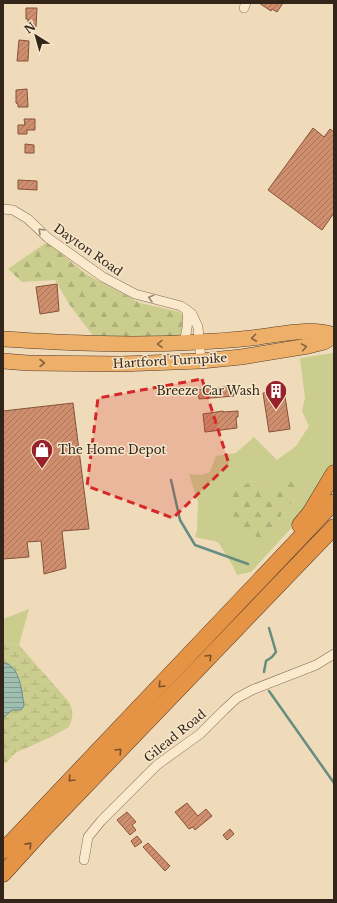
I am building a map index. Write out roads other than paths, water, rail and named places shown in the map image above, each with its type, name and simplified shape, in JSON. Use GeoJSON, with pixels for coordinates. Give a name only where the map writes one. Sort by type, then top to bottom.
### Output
{"type":"FeatureCollection","features":[{"type":"Feature","properties":{"kind":"highway","name":"Hartford Turnpike"},"geometry":{"type":"LineString","coordinates":[[3,339],[117,344],[239,340],[305,331],[321,332],[334,336]]}},
{"type":"Feature","properties":{"kind":"highway","name":"Hartford Turnpike"},"geometry":{"type":"LineString","coordinates":[[3,361],[28,363],[121,364],[201,361],[241,357],[308,346],[324,342],[334,336]]}},
{"type":"Feature","properties":{"kind":"highway"},"geometry":{"type":"LineString","coordinates":[[207,637],[247,584],[288,541],[310,513],[334,473]]}},
{"type":"Feature","properties":{"kind":"highway"},"geometry":{"type":"LineString","coordinates":[[3,851],[334,502]]}},
{"type":"Feature","properties":{"kind":"highway"},"geometry":{"type":"LineString","coordinates":[[3,874],[42,831],[334,527]]}},
{"type":"Feature","properties":{"kind":"highway"},"geometry":{"type":"LineString","coordinates":[[302,561],[334,532]]}},
{"type":"Feature","properties":{"kind":"street","name":"Dayton Road"},"geometry":{"type":"LineString","coordinates":[[3,208],[13,210],[28,219],[48,238],[103,278],[135,294],[181,306],[187,310]]}},
{"type":"Feature","properties":{"kind":"street"},"geometry":{"type":"LineString","coordinates":[[187,310],[192,314],[198,327],[201,361]]}},
{"type":"Feature","properties":{"kind":"street"},"geometry":{"type":"LineString","coordinates":[[183,343],[187,336],[187,310]]}},
{"type":"Feature","properties":{"kind":"street","name":"Gilead Road"},"geometry":{"type":"LineString","coordinates":[[84,860],[88,837],[101,821],[157,765],[200,734],[237,698],[252,690],[316,665],[334,654]]}},
{"type":"Feature","properties":{"kind":"waterway"},"geometry":{"type":"LineString","coordinates":[[171,480],[180,520],[195,545],[248,564]]}},
{"type":"Feature","properties":{"kind":"waterway"},"geometry":{"type":"LineString","coordinates":[[264,672],[266,661],[276,652],[269,628]]}},
{"type":"Feature","properties":{"kind":"waterway"},"geometry":{"type":"LineString","coordinates":[[269,691],[334,783]]}},
{"type":"Feature","properties":{"kind":"place","name":"Breeze Car Wash"},"geometry":{"type":"Point","coordinates":[276,410]}},
{"type":"Feature","properties":{"kind":"place","name":"The Home Depot"},"geometry":{"type":"Point","coordinates":[42,470]}}]}
